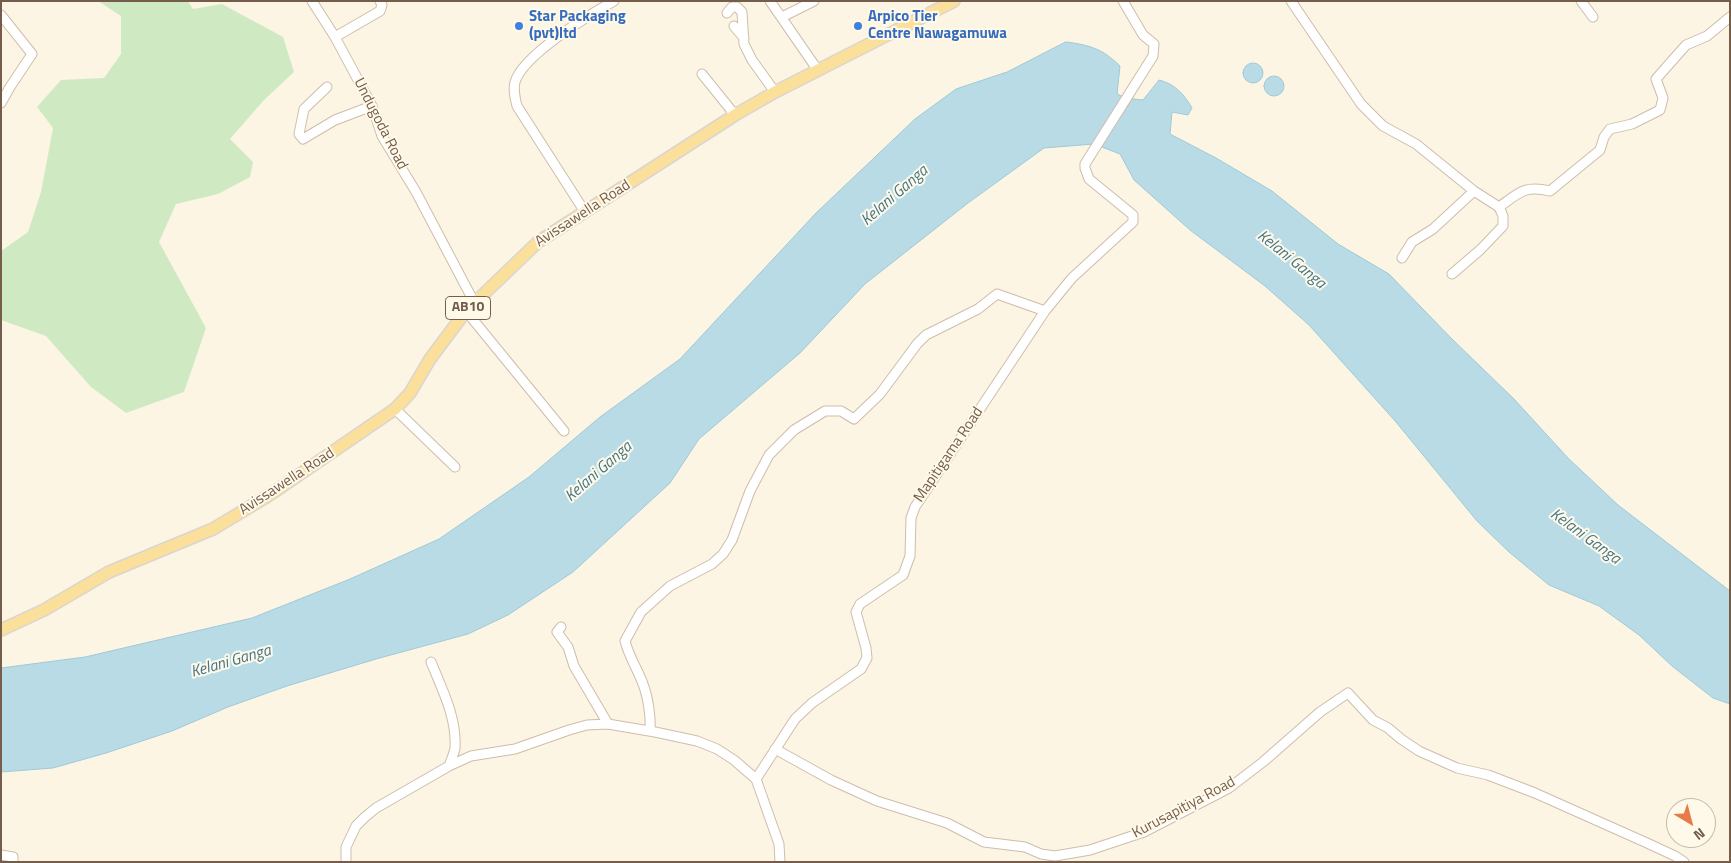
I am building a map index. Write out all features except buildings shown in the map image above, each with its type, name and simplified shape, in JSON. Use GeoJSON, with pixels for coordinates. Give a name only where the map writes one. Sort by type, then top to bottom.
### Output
{"type":"FeatureCollection","features":[{"type":"Feature","properties":{"kind":"main road","name":"Avissawella Road"},"geometry":{"type":"LineString","coordinates":[[1,630],[44,610],[109,572],[213,529],[271,494],[395,409],[410,392],[430,359],[466,311],[538,242],[735,115],[817,69],[954,1]]}},
{"type":"Feature","properties":{"kind":"street","name":"Undugoda Road"},"geometry":{"type":"LineString","coordinates":[[312,1],[335,37],[372,106],[382,136],[416,192],[474,302]]}},
{"type":"Feature","properties":{"kind":"street"},"geometry":{"type":"LineString","coordinates":[[335,37],[380,11],[382,6],[380,1]]}},
{"type":"Feature","properties":{"kind":"street"},"geometry":{"type":"LineString","coordinates":[[585,212],[517,106],[514,92],[515,82],[520,71],[544,48],[586,17],[614,1]]}},
{"type":"Feature","properties":{"kind":"street"},"geometry":{"type":"LineString","coordinates":[[770,1],[817,69]]}},
{"type":"Feature","properties":{"kind":"street"},"geometry":{"type":"LineString","coordinates":[[782,17],[814,1]]}},
{"type":"Feature","properties":{"kind":"street","name":"Mapitigama Road"},"geometry":{"type":"LineString","coordinates":[[756,779],[796,719],[812,703],[861,669],[867,658],[856,612],[860,604],[903,575],[910,556],[911,518],[915,508],[1045,311],[1072,278],[1133,222],[1133,215],[1089,179],[1085,168],[1085,164],[1153,56],[1154,44],[1143,35],[1123,1]]}},
{"type":"Feature","properties":{"kind":"street"},"geometry":{"type":"LineString","coordinates":[[1292,1],[1361,104],[1383,126],[1416,144],[1474,191],[1499,207],[1503,216],[1504,226],[1452,274]]}},
{"type":"Feature","properties":{"kind":"street"},"geometry":{"type":"LineString","coordinates":[[1581,1],[1593,17]]}},
{"type":"Feature","properties":{"kind":"street"},"geometry":{"type":"LineString","coordinates":[[727,13],[732,7],[737,7],[742,12],[744,44],[752,60],[775,92]]}},
{"type":"Feature","properties":{"kind":"street"},"geometry":{"type":"LineString","coordinates":[[1,15],[32,54],[1,102]]}},
{"type":"Feature","properties":{"kind":"street"},"geometry":{"type":"LineString","coordinates":[[1499,207],[1523,190],[1536,188],[1550,191],[1600,150],[1604,137],[1610,129],[1632,124],[1660,110],[1663,98],[1656,79],[1686,45],[1708,36],[1730,17]]}},
{"type":"Feature","properties":{"kind":"street"},"geometry":{"type":"LineString","coordinates":[[734,26],[744,38]]}},
{"type":"Feature","properties":{"kind":"street"},"geometry":{"type":"LineString","coordinates":[[702,74],[735,115]]}},
{"type":"Feature","properties":{"kind":"street"},"geometry":{"type":"LineString","coordinates":[[327,87],[304,109],[298,134],[303,139],[335,120],[372,106]]}},
{"type":"Feature","properties":{"kind":"street"},"geometry":{"type":"LineString","coordinates":[[1402,258],[1412,242],[1432,229],[1474,191]]}},
{"type":"Feature","properties":{"kind":"street"},"geometry":{"type":"LineString","coordinates":[[650,731],[651,724],[644,685],[627,651],[625,641],[641,612],[670,586],[712,564],[723,554],[732,540],[750,491],[769,455],[794,430],[825,411],[841,411],[854,419],[880,394],[917,344],[926,335],[978,309],[997,294],[1045,311]]}},
{"type":"Feature","properties":{"kind":"street"},"geometry":{"type":"LineString","coordinates":[[466,311],[564,431]]}},
{"type":"Feature","properties":{"kind":"street"},"geometry":{"type":"LineString","coordinates":[[395,409],[455,467]]}},
{"type":"Feature","properties":{"kind":"street"},"geometry":{"type":"LineString","coordinates":[[561,627],[557,632],[568,647],[574,666],[608,724]]}},
{"type":"Feature","properties":{"kind":"street"},"geometry":{"type":"LineString","coordinates":[[431,662],[450,708],[455,749],[449,766]]}},
{"type":"Feature","properties":{"kind":"street","name":"Kurusapitiya Road"},"geometry":{"type":"LineString","coordinates":[[775,749],[832,780],[877,801],[946,823],[984,842],[1025,847],[1041,854],[1055,856],[1090,850],[1144,832],[1228,788],[1263,762],[1320,712],[1348,693],[1373,720],[1388,728],[1420,751],[1457,768],[1488,775],[1535,794],[1647,843],[1684,862]]}},
{"type":"Feature","properties":{"kind":"street"},"geometry":{"type":"LineString","coordinates":[[346,862],[346,847],[356,826],[365,817],[376,808],[449,766],[471,756],[515,749],[587,725],[608,724],[697,741],[717,749],[734,760],[756,779],[779,844],[780,862]]}},
{"type":"Feature","properties":{"kind":"street"},"geometry":{"type":"LineString","coordinates":[[1,855],[13,857],[13,862]]}},
{"type":"Feature","properties":{"kind":"green space"},"geometry":{"type":"Polygon","coordinates":[[[98,1],[188,1],[193,9],[222,4],[283,37],[294,72],[264,100],[230,139],[253,162],[250,177],[218,194],[176,204],[159,242],[206,328],[184,392],[126,413],[91,387],[46,336],[1,320],[1,251],[28,232],[41,192],[53,128],[37,107],[61,80],[104,78],[121,54],[121,16],[98,1]]]}},
{"type":"Feature","properties":{"kind":"water","name":"Kelani Ganga"},"geometry":{"type":"Polygon","coordinates":[[[1066,42],[1096,49],[1120,66],[1117,94],[1126,98],[1143,100],[1159,80],[1170,84],[1178,90],[1192,108],[1188,115],[1172,112],[1170,134],[1272,191],[1338,244],[1389,274],[1514,399],[1568,458],[1618,505],[1730,591],[1730,704],[1713,698],[1672,666],[1639,635],[1599,606],[1549,585],[1509,552],[1477,521],[1396,422],[1309,325],[1265,286],[1190,230],[1134,180],[1120,154],[1094,144],[1044,148],[968,203],[865,284],[800,353],[699,439],[670,483],[573,572],[508,615],[468,634],[287,686],[228,707],[172,731],[106,753],[53,768],[1,772],[1,668],[85,657],[252,618],[350,579],[439,539],[529,477],[600,417],[680,359],[816,213],[915,119],[956,89],[1007,72],[1066,42]]]}},
{"type":"Feature","properties":{"kind":"water"},"geometry":{"type":"Polygon","coordinates":[[[1253,63],[1260,66],[1263,73],[1260,80],[1253,83],[1246,80],[1243,73],[1246,66],[1253,63]]]}},
{"type":"Feature","properties":{"kind":"water"},"geometry":{"type":"Polygon","coordinates":[[[1274,76],[1281,79],[1284,86],[1281,93],[1274,96],[1267,93],[1264,86],[1267,79],[1274,76]]]}},
{"type":"Feature","properties":{"kind":"place","name":"Star Packaging (pvt)ltd"},"geometry":{"type":"Point","coordinates":[519,26]}},
{"type":"Feature","properties":{"kind":"place","name":"Arpico Tier Centre Nawagamuwa"},"geometry":{"type":"Point","coordinates":[858,26]}}]}
